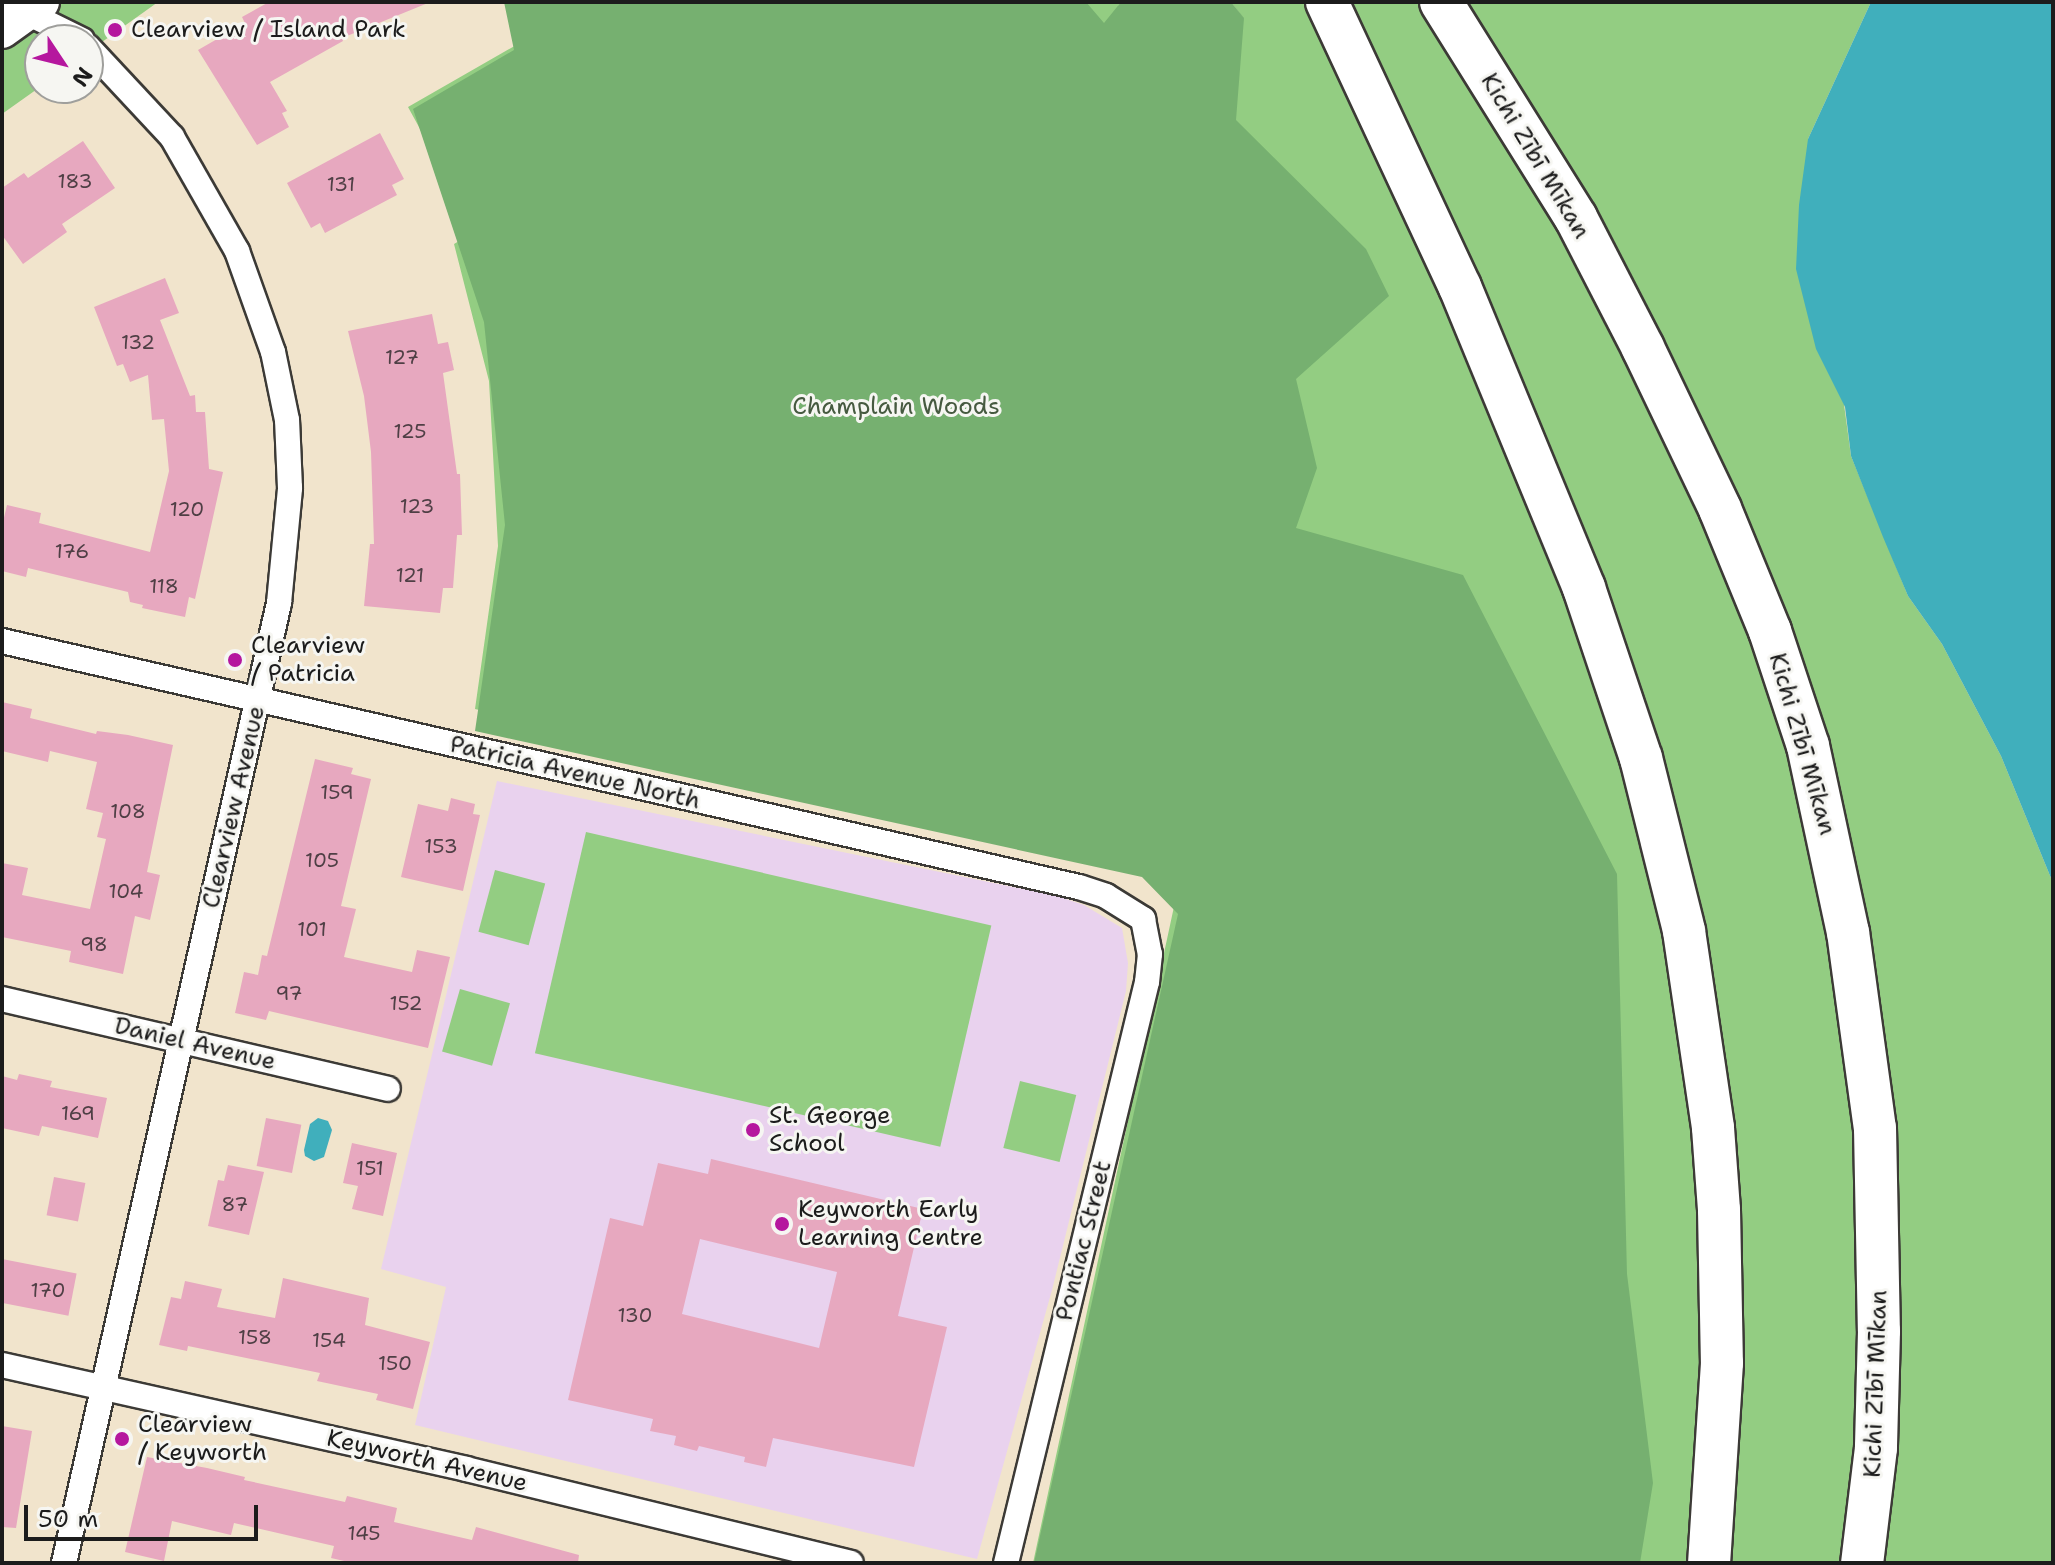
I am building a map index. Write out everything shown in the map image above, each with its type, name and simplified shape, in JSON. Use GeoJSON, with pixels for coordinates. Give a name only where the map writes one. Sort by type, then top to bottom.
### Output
{"type":"FeatureCollection","features":[{"type":"Feature","properties":{"kind":"highway"},"geometry":{"type":"LineString","coordinates":[[1327,2],[1460,287],[1584,588],[1641,758],[1677,902],[1698,1022],[1719,1210],[1720,1444],[1709,1563]]}},
{"type":"Feature","properties":{"kind":"highway","name":"Kichi Zībī Mīkan"},"geometry":{"type":"LineString","coordinates":[[1441,2],[1576,218],[1643,348],[1720,509],[1770,631],[1808,746],[1848,932],[1875,1128],[1879,1345],[1876,1448],[1862,1563]]}},
{"type":"Feature","properties":{"kind":"street"},"geometry":{"type":"LineString","coordinates":[[18,12],[45,24]]}},
{"type":"Feature","properties":{"kind":"street","name":"Clearview Avenue"},"geometry":{"type":"LineString","coordinates":[[64,1563],[257,702],[282,583],[290,488],[287,420],[273,352],[246,273],[205,189],[158,120],[104,64]]}},
{"type":"Feature","properties":{"kind":"street","name":"Patricia Avenue North"},"geometry":{"type":"LineString","coordinates":[[2,641],[257,702],[1079,887],[1106,896],[1143,919]]}},
{"type":"Feature","properties":{"kind":"street","name":"Pontiac Street"},"geometry":{"type":"LineString","coordinates":[[1006,1563],[1147,982],[1150,954],[1143,919]]}},
{"type":"Feature","properties":{"kind":"street","name":"Daniel Avenue"},"geometry":{"type":"LineString","coordinates":[[2,999],[388,1089]]}},
{"type":"Feature","properties":{"kind":"street","name":"Keyworth Avenue"},"geometry":{"type":"LineString","coordinates":[[2,1365],[466,1469],[851,1563]]}},
{"type":"Feature","properties":{"kind":"shaded area","name":"St. George School"},"geometry":{"type":"Polygon","coordinates":[[[497,781],[1057,896],[1084,905],[1122,928],[1128,963],[1126,991],[1052,1290],[977,1559],[415,1425],[446,1287],[381,1269],[497,781]]]}},
{"type":"Feature","properties":{"kind":"green space"},"geometry":{"type":"Polygon","coordinates":[[[2,2],[158,2],[104,41],[104,24],[24,24],[24,98],[2,114],[2,2]]]}},
{"type":"Feature","properties":{"kind":"green space","name":"Champlain Woods"},"geometry":{"type":"Polygon","coordinates":[[[504,2],[1086,2],[1104,23],[1121,2],[1231,2],[1244,18],[1236,120],[1366,249],[1389,296],[1296,379],[1317,468],[1296,528],[1463,575],[1617,874],[1627,1274],[1653,1483],[1640,1563],[1034,1563],[1178,914],[1142,877],[475,731],[505,525],[484,322],[413,109],[514,50],[504,2]]]}},
{"type":"Feature","properties":{"kind":"green space"},"geometry":{"type":"Polygon","coordinates":[[[541,2],[1121,2],[1118,6],[1244,19],[1231,2],[1871,2],[1808,139],[1851,456],[1908,596],[1942,644],[2001,756],[2053,883],[2053,1563],[1033,1563],[1181,874],[475,709],[498,546],[489,381],[454,244],[476,231],[408,107],[553,24],[541,2]]]}},
{"type":"Feature","properties":{"kind":"green space"},"geometry":{"type":"Polygon","coordinates":[[[586,832],[991,926],[940,1147],[535,1053],[586,832]]]}},
{"type":"Feature","properties":{"kind":"green space"},"geometry":{"type":"Polygon","coordinates":[[[495,870],[545,883],[529,945],[478,932],[495,870]]]}},
{"type":"Feature","properties":{"kind":"green space"},"geometry":{"type":"Polygon","coordinates":[[[460,989],[510,1003],[492,1066],[442,1051],[460,989]]]}},
{"type":"Feature","properties":{"kind":"green space"},"geometry":{"type":"Polygon","coordinates":[[[1020,1081],[1076,1095],[1060,1162],[1003,1148],[1020,1081]]]}},
{"type":"Feature","properties":{"kind":"water"},"geometry":{"type":"Polygon","coordinates":[[[1871,2],[2053,2],[2053,883],[2001,756],[1942,644],[1908,596],[1883,537],[1851,456],[1845,407],[1816,349],[1796,269],[1799,205],[1808,139],[1871,2]]]}},
{"type":"Feature","properties":{"kind":"water"},"geometry":{"type":"Polygon","coordinates":[[[318,1118],[328,1121],[332,1130],[324,1157],[314,1161],[305,1156],[304,1150],[310,1124],[318,1118]]]}},
{"type":"Feature","properties":{"kind":"building"},"geometry":{"type":"Polygon","coordinates":[[[269,2],[428,3],[342,38],[343,41],[270,82],[287,111],[282,113],[289,127],[257,145],[198,50],[245,23],[242,17],[269,2]]]}},
{"type":"Feature","properties":{"kind":"building"},"geometry":{"type":"Polygon","coordinates":[[[380,133],[404,179],[392,185],[397,195],[325,233],[320,223],[311,228],[287,183],[380,133]]]}},
{"type":"Feature","properties":{"kind":"building"},"geometry":{"type":"Polygon","coordinates":[[[83,141],[115,188],[62,224],[67,232],[23,264],[2,235],[2,188],[24,173],[28,178],[83,141]]]}},
{"type":"Feature","properties":{"kind":"building"},"geometry":{"type":"Polygon","coordinates":[[[165,278],[179,313],[160,320],[190,396],[195,395],[196,412],[205,412],[209,469],[223,472],[195,599],[189,597],[185,617],[142,608],[143,605],[130,602],[128,592],[28,568],[26,577],[2,571],[2,526],[7,505],[41,513],[39,523],[150,552],[169,471],[164,419],[152,420],[148,375],[130,382],[123,364],[117,366],[94,307],[165,278]]]}},
{"type":"Feature","properties":{"kind":"building"},"geometry":{"type":"Polygon","coordinates":[[[432,314],[438,344],[448,342],[454,370],[443,373],[457,474],[460,474],[462,535],[457,535],[453,588],[443,588],[440,613],[364,606],[370,544],[374,544],[371,452],[364,396],[348,331],[432,314]]]}},
{"type":"Feature","properties":{"kind":"building"},"geometry":{"type":"Polygon","coordinates":[[[2,702],[32,709],[30,718],[96,734],[97,731],[128,735],[173,745],[147,872],[160,875],[150,920],[135,916],[123,974],[69,962],[71,951],[2,937],[2,863],[28,868],[22,895],[90,909],[106,839],[97,837],[103,813],[86,809],[97,762],[50,751],[48,762],[2,751],[2,702]]]}},
{"type":"Feature","properties":{"kind":"building"},"geometry":{"type":"Polygon","coordinates":[[[315,759],[353,768],[351,774],[371,779],[341,906],[356,909],[344,957],[412,972],[417,950],[450,957],[428,1048],[269,1011],[266,1020],[235,1013],[244,972],[258,975],[262,955],[267,956],[315,759]]]}},
{"type":"Feature","properties":{"kind":"building"},"geometry":{"type":"Polygon","coordinates":[[[451,798],[475,804],[473,814],[480,815],[463,891],[401,877],[418,804],[448,811],[451,798]]]}},
{"type":"Feature","properties":{"kind":"building"},"geometry":{"type":"Polygon","coordinates":[[[19,1074],[52,1081],[50,1087],[107,1098],[98,1138],[42,1126],[39,1136],[2,1128],[2,1076],[17,1080],[19,1074]]]}},
{"type":"Feature","properties":{"kind":"building"},"geometry":{"type":"Polygon","coordinates":[[[266,1118],[301,1125],[292,1173],[257,1166],[266,1118]]]}},
{"type":"Feature","properties":{"kind":"building"},"geometry":{"type":"Polygon","coordinates":[[[352,1143],[397,1153],[383,1216],[352,1209],[358,1186],[343,1183],[352,1143]]]}},
{"type":"Feature","properties":{"kind":"building"},"geometry":{"type":"Polygon","coordinates":[[[711,1159],[923,1209],[898,1316],[947,1327],[914,1467],[773,1438],[766,1467],[744,1462],[745,1457],[699,1446],[697,1451],[674,1445],[676,1436],[650,1431],[653,1419],[568,1400],[610,1218],[643,1226],[658,1163],[708,1174],[711,1159]],[[700,1239],[682,1314],[819,1348],[837,1272],[700,1239]]]}},
{"type":"Feature","properties":{"kind":"building"},"geometry":{"type":"Polygon","coordinates":[[[228,1165],[264,1172],[249,1235],[208,1226],[218,1180],[224,1181],[228,1165]]]}},
{"type":"Feature","properties":{"kind":"building"},"geometry":{"type":"Polygon","coordinates":[[[54,1177],[85,1183],[78,1221],[47,1215],[54,1177]]]}},
{"type":"Feature","properties":{"kind":"building"},"geometry":{"type":"Polygon","coordinates":[[[2,1259],[77,1274],[68,1316],[2,1303],[2,1259]]]}},
{"type":"Feature","properties":{"kind":"building"},"geometry":{"type":"Polygon","coordinates":[[[283,1278],[369,1298],[365,1325],[430,1342],[413,1409],[376,1400],[378,1394],[317,1381],[320,1373],[188,1346],[187,1351],[159,1345],[171,1297],[181,1299],[185,1281],[222,1289],[217,1307],[275,1318],[283,1278]]]}},
{"type":"Feature","properties":{"kind":"building"},"geometry":{"type":"Polygon","coordinates":[[[2,1426],[32,1431],[16,1528],[2,1527],[2,1426]]]}},
{"type":"Feature","properties":{"kind":"building"},"geometry":{"type":"Polygon","coordinates":[[[147,1457],[207,1468],[245,1477],[244,1480],[345,1502],[347,1496],[397,1508],[394,1522],[472,1540],[476,1527],[579,1555],[578,1563],[353,1563],[331,1558],[334,1546],[234,1523],[231,1535],[172,1521],[164,1561],[125,1552],[147,1457]]]}},
{"type":"Feature","properties":{"kind":"place","name":"Clearview / Island Park"},"geometry":{"type":"Point","coordinates":[115,30]}},
{"type":"Feature","properties":{"kind":"place","name":"Clearview / Patricia"},"geometry":{"type":"Point","coordinates":[235,660]}},
{"type":"Feature","properties":{"kind":"place","name":"St. George School"},"geometry":{"type":"Point","coordinates":[753,1130]}},
{"type":"Feature","properties":{"kind":"place","name":"Keyworth Early Learning Centre"},"geometry":{"type":"Point","coordinates":[782,1224]}},
{"type":"Feature","properties":{"kind":"place","name":"Clearview / Keyworth"},"geometry":{"type":"Point","coordinates":[122,1439]}}]}
